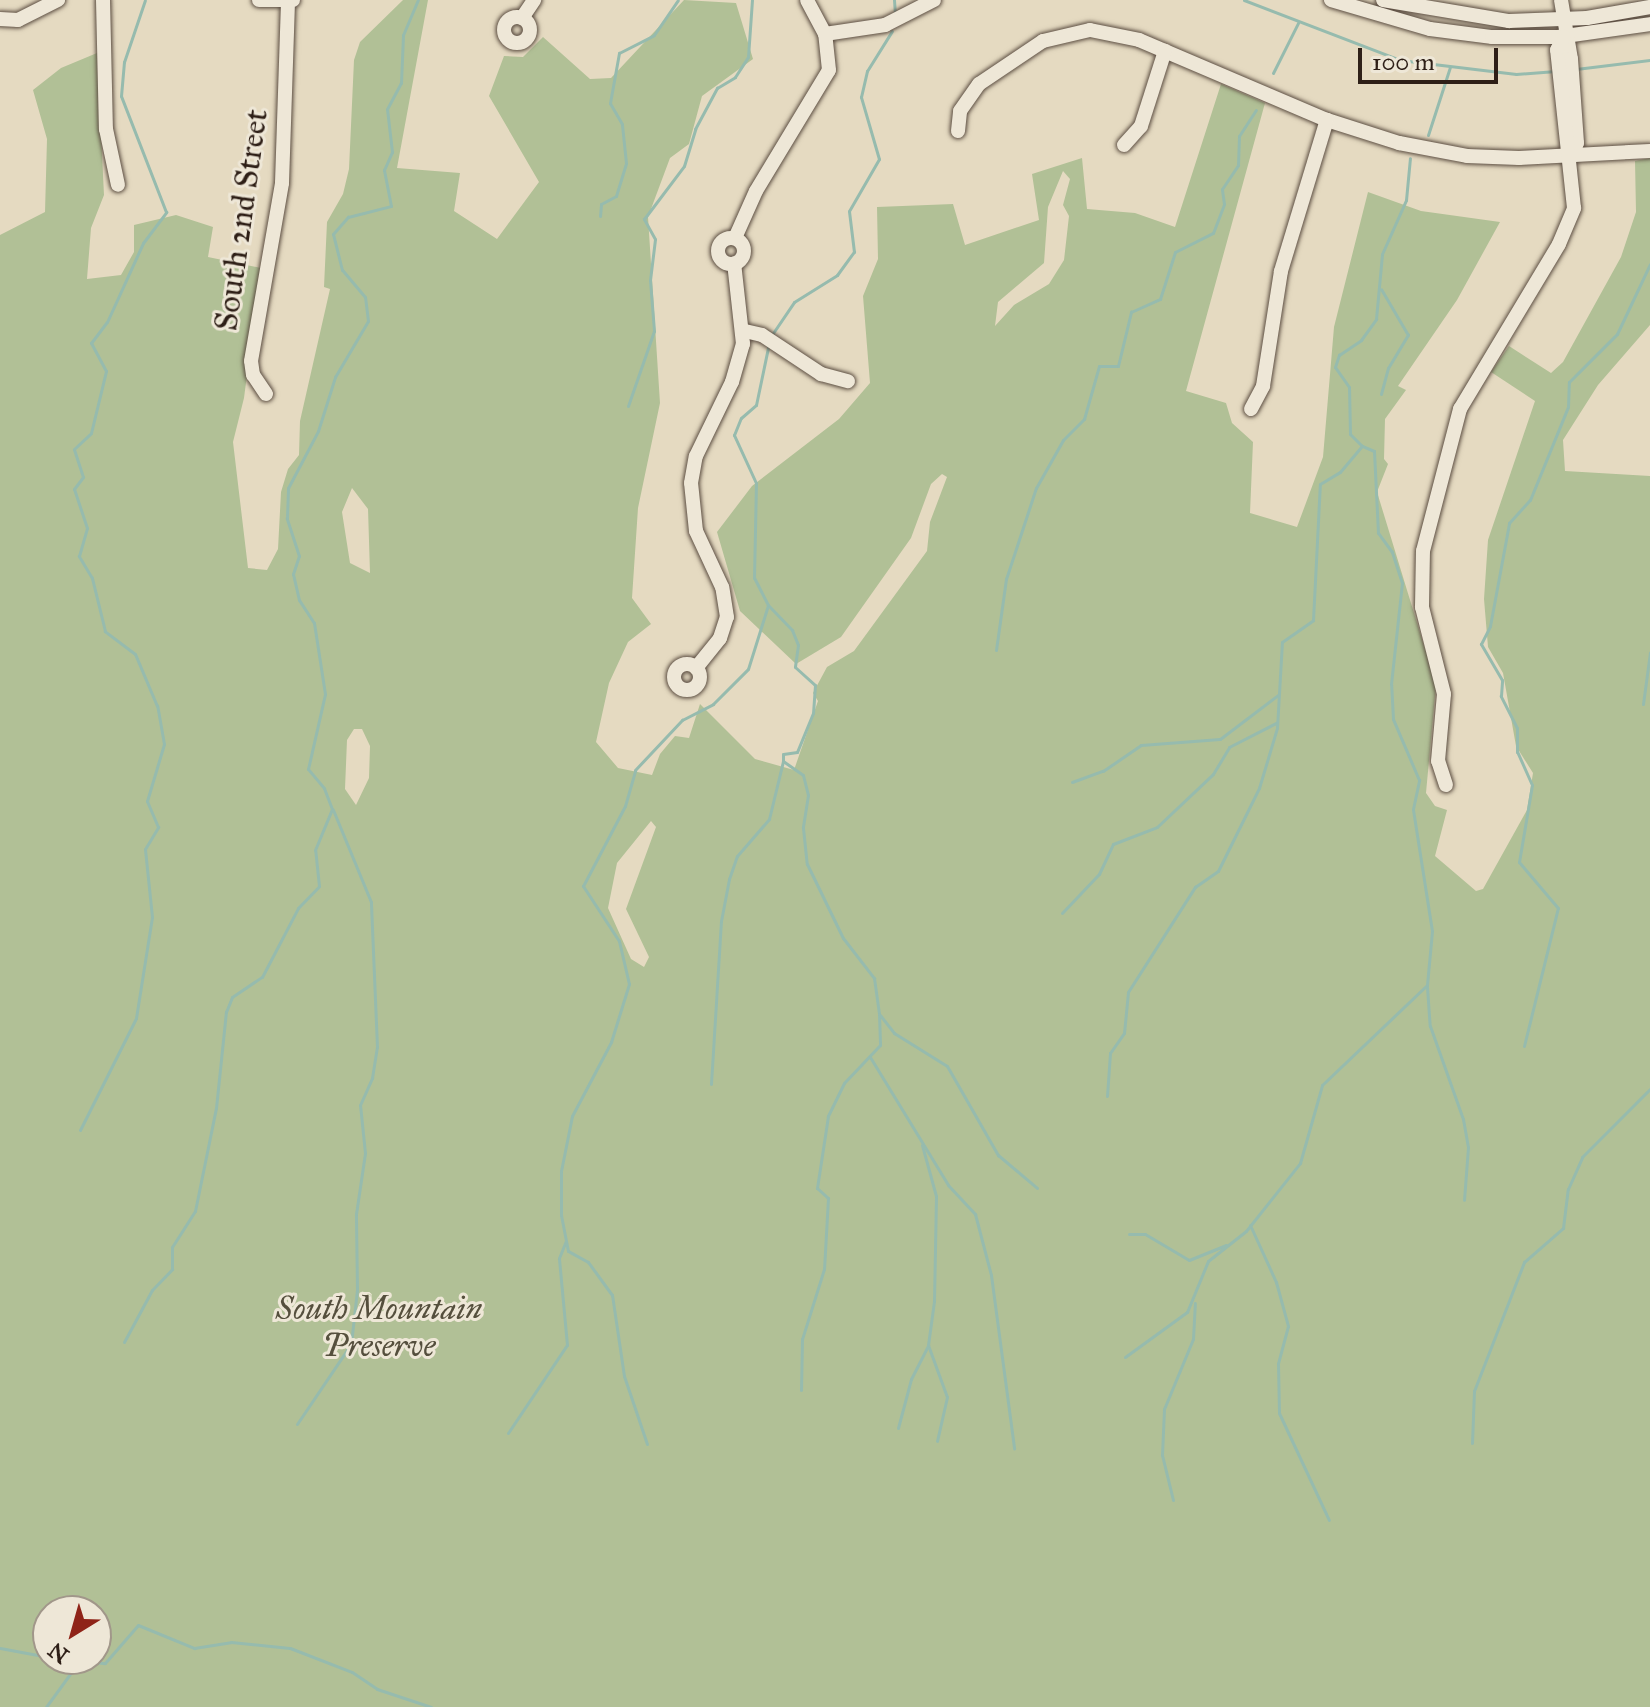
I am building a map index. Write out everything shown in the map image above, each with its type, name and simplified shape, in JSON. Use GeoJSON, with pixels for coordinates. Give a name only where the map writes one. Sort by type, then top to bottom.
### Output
{"type":"FeatureCollection","features":[{"type":"Feature","properties":{"kind":"street"},"geometry":{"type":"LineString","coordinates":[[0,19],[18,20],[58,0]]}},
{"type":"Feature","properties":{"kind":"street"},"geometry":{"type":"LineString","coordinates":[[103,0],[105,117],[111,167],[118,185]]}},
{"type":"Feature","properties":{"kind":"street"},"geometry":{"type":"LineString","coordinates":[[259,0],[290,0]]}},
{"type":"Feature","properties":{"kind":"street","name":"South 2nd Street"},"geometry":{"type":"LineString","coordinates":[[266,394],[253,375],[251,361],[282,183],[290,0]]}},
{"type":"Feature","properties":{"kind":"street"},"geometry":{"type":"LineString","coordinates":[[522,18],[534,0]]}},
{"type":"Feature","properties":{"kind":"street"},"geometry":{"type":"LineString","coordinates":[[696,668],[720,638],[727,617],[722,587],[693,519],[693,471],[736,371],[745,331],[734,263],[745,251],[735,238],[767,172],[823,86],[830,55],[825,34],[807,0]]}},
{"type":"Feature","properties":{"kind":"street"},"geometry":{"type":"LineString","coordinates":[[825,34],[885,25],[934,0]]}},
{"type":"Feature","properties":{"kind":"street"},"geometry":{"type":"LineString","coordinates":[[1331,0],[1455,33],[1564,37],[1650,24]]}},
{"type":"Feature","properties":{"kind":"street"},"geometry":{"type":"LineString","coordinates":[[1383,0],[1466,17],[1562,19],[1650,7]]}},
{"type":"Feature","properties":{"kind":"street"},"geometry":{"type":"LineString","coordinates":[[1446,785],[1438,761],[1444,694],[1422,607],[1423,551],[1460,409],[1570,220],[1575,198],[1561,0]]}},
{"type":"Feature","properties":{"kind":"street"},"geometry":{"type":"LineString","coordinates":[[958,131],[960,111],[979,84],[1043,41],[1090,30],[1112,31],[1327,120],[1399,143],[1467,156],[1572,156],[1650,151]]}},
{"type":"Feature","properties":{"kind":"street"},"geometry":{"type":"LineString","coordinates":[[1124,145],[1141,126],[1165,51]]}},
{"type":"Feature","properties":{"kind":"street"},"geometry":{"type":"LineString","coordinates":[[1251,409],[1263,386],[1281,271],[1327,120]]}},
{"type":"Feature","properties":{"kind":"street"},"geometry":{"type":"LineString","coordinates":[[745,331],[762,335],[821,374],[848,381]]}},
{"type":"Feature","properties":{"kind":"green space","name":"South Mountain Preserve"},"geometry":{"type":"Polygon","coordinates":[[[403,0],[428,0],[397,168],[460,173],[454,211],[497,239],[539,182],[489,96],[504,56],[523,57],[543,37],[590,79],[611,78],[684,0],[736,3],[753,59],[702,96],[689,144],[670,158],[648,217],[660,403],[638,508],[632,598],[651,624],[628,642],[609,683],[596,742],[618,768],[652,775],[660,754],[675,736],[689,738],[700,704],[755,759],[794,770],[818,701],[813,693],[827,667],[854,651],[927,551],[930,522],[947,477],[942,474],[931,484],[911,538],[841,637],[796,664],[740,611],[717,532],[752,486],[839,419],[870,383],[863,296],[878,259],[877,207],[953,204],[965,245],[1039,220],[1032,174],[1082,158],[1087,209],[1135,213],[1175,227],[1221,84],[1265,103],[1186,391],[1226,403],[1232,423],[1253,442],[1250,513],[1297,527],[1323,457],[1334,327],[1368,192],[1421,211],[1500,222],[1457,300],[1398,386],[1406,390],[1385,419],[1384,459],[1388,464],[1377,492],[1436,685],[1426,793],[1435,806],[1447,810],[1435,856],[1476,891],[1483,889],[1527,810],[1533,773],[1516,746],[1503,673],[1488,647],[1484,599],[1488,540],[1535,401],[1491,372],[1509,346],[1551,373],[1563,362],[1621,257],[1636,212],[1635,161],[1650,158],[1650,325],[1598,385],[1563,440],[1565,471],[1650,476],[1650,1707],[0,1707],[0,235],[45,212],[47,139],[33,90],[61,68],[97,53],[104,195],[91,228],[87,279],[121,275],[134,252],[134,225],[176,215],[213,227],[208,257],[261,268],[244,398],[233,442],[248,568],[267,570],[278,549],[281,492],[288,469],[299,455],[300,421],[330,289],[324,287],[327,222],[343,194],[349,169],[354,60],[360,42],[403,0]],[[1063,171],[1048,207],[1044,263],[998,302],[995,326],[1014,305],[1049,284],[1064,260],[1069,216],[1063,205],[1070,179],[1063,171]],[[352,488],[342,512],[350,563],[370,573],[368,509],[352,488]],[[354,729],[347,740],[345,789],[356,805],[369,778],[370,746],[362,729],[354,729]],[[651,821],[617,863],[608,908],[631,959],[644,967],[649,957],[626,909],[656,827],[651,821]]]}},
{"type":"Feature","properties":{"kind":"waterway"},"geometry":{"type":"LineString","coordinates":[[80,1130],[136,1018],[152,917],[145,849],[158,827],[147,801],[164,744],[157,706],[135,654],[105,631],[92,578],[79,556],[87,528],[74,489],[83,477],[74,449],[91,433],[106,371],[91,343],[107,322],[143,243],[166,212],[121,96],[124,62],[145,0]]}},
{"type":"Feature","properties":{"kind":"waterway"},"geometry":{"type":"LineString","coordinates":[[124,1342],[152,1290],[172,1269],[172,1247],[195,1211],[216,1108],[226,1012],[232,997],[262,977],[298,908],[319,886],[315,850],[332,809],[324,788],[308,769],[325,694],[314,623],[299,600],[293,574],[299,556],[287,518],[288,488],[318,431],[335,377],[368,321],[365,297],[342,270],[333,234],[348,217],[391,206],[384,170],[392,152],[387,109],[401,83],[403,35],[418,0]]}},
{"type":"Feature","properties":{"kind":"waterway"},"geometry":{"type":"LineString","coordinates":[[600,216],[601,204],[616,196],[626,163],[622,124],[610,103],[619,53],[654,35],[678,0]]}},
{"type":"Feature","properties":{"kind":"waterway"},"geometry":{"type":"LineString","coordinates":[[628,406],[654,331],[650,280],[655,239],[644,219],[684,166],[695,129],[717,88],[735,77],[748,57],[752,0]]}},
{"type":"Feature","properties":{"kind":"waterway"},"geometry":{"type":"LineString","coordinates":[[894,0],[895,13]]}},
{"type":"Feature","properties":{"kind":"waterway"},"geometry":{"type":"LineString","coordinates":[[1244,0],[1400,60],[1516,74],[1556,71]]}},
{"type":"Feature","properties":{"kind":"waterway"},"geometry":{"type":"LineString","coordinates":[[1273,73],[1298,23]]}},
{"type":"Feature","properties":{"kind":"waterway"},"geometry":{"type":"LineString","coordinates":[[771,336],[794,302],[837,275],[854,252],[849,211],[879,159],[861,97],[867,71],[892,31]]}},
{"type":"Feature","properties":{"kind":"waterway"},"geometry":{"type":"LineString","coordinates":[[1576,69],[1650,60]]}},
{"type":"Feature","properties":{"kind":"waterway"},"geometry":{"type":"LineString","coordinates":[[1428,135],[1450,67]]}},
{"type":"Feature","properties":{"kind":"waterway"},"geometry":{"type":"LineString","coordinates":[[996,650],[1006,579],[1036,488],[1063,440],[1084,419],[1099,366],[1118,366],[1131,312],[1160,299],[1175,252],[1213,233],[1224,204],[1222,189],[1238,165],[1239,136],[1256,110]]}},
{"type":"Feature","properties":{"kind":"waterway"},"geometry":{"type":"LineString","coordinates":[[1107,1096],[1110,1053],[1124,1033],[1128,992],[1195,887],[1218,871],[1259,788],[1277,728],[1282,642],[1313,620],[1320,484],[1340,472],[1362,446],[1350,434],[1349,387],[1335,367],[1339,355],[1361,340],[1376,319],[1382,254],[1406,200],[1410,158]]}},
{"type":"Feature","properties":{"kind":"waterway"},"geometry":{"type":"LineString","coordinates":[[1524,1046],[1558,908],[1519,862],[1532,785],[1517,752],[1517,728],[1501,696],[1502,680],[1481,644],[1490,626],[1509,523],[1530,500],[1568,407],[1569,382],[1617,334],[1650,264]]}},
{"type":"Feature","properties":{"kind":"waterway"},"geometry":{"type":"LineString","coordinates":[[1381,289],[1408,335],[1388,368],[1381,394]]}},
{"type":"Feature","properties":{"kind":"waterway"},"geometry":{"type":"LineString","coordinates":[[647,1444],[624,1376],[612,1295],[588,1262],[568,1251],[561,1215],[561,1171],[572,1116],[611,1042],[629,984],[619,941],[583,886],[625,806],[635,770],[682,720],[713,704],[748,669],[768,605],[754,578],[756,483],[734,435],[741,418],[756,405],[769,343]]}},
{"type":"Feature","properties":{"kind":"waterway"},"geometry":{"type":"LineString","coordinates":[[1125,1357],[1187,1312],[1208,1261],[1246,1231],[1300,1163],[1322,1085],[1427,985],[1432,931],[1413,809],[1419,780],[1393,719],[1391,684],[1402,583],[1392,552],[1378,533],[1374,451],[1362,446]]}},
{"type":"Feature","properties":{"kind":"waterway"},"geometry":{"type":"LineString","coordinates":[[768,605],[792,630],[798,645],[795,667],[815,685],[813,713],[797,752],[783,754],[783,761],[803,775],[808,795],[803,828],[807,864],[843,938],[874,978],[879,1014],[880,1045],[844,1083],[828,1116],[817,1188],[828,1198],[824,1269],[802,1339],[801,1390]]}},
{"type":"Feature","properties":{"kind":"waterway"},"geometry":{"type":"LineString","coordinates":[[1643,704],[1650,652]]}},
{"type":"Feature","properties":{"kind":"waterway"},"geometry":{"type":"LineString","coordinates":[[1072,782],[1103,771],[1141,745],[1220,739],[1278,695]]}},
{"type":"Feature","properties":{"kind":"waterway"},"geometry":{"type":"LineString","coordinates":[[1062,913],[1099,874],[1113,844],[1157,827],[1213,774],[1229,747],[1276,723]]}},
{"type":"Feature","properties":{"kind":"waterway"},"geometry":{"type":"LineString","coordinates":[[711,1084],[721,921],[729,879],[737,856],[769,819],[783,761]]}},
{"type":"Feature","properties":{"kind":"waterway"},"geometry":{"type":"LineString","coordinates":[[297,1424],[351,1344],[357,1290],[356,1214],[365,1153],[360,1105],[372,1078],[377,1047],[371,902],[333,810]]}},
{"type":"Feature","properties":{"kind":"waterway"},"geometry":{"type":"LineString","coordinates":[[1427,987],[1430,1026],[1463,1119],[1468,1147],[1464,1200]]}},
{"type":"Feature","properties":{"kind":"waterway"},"geometry":{"type":"LineString","coordinates":[[880,1015],[894,1033],[947,1066],[998,1155],[1037,1188]]}},
{"type":"Feature","properties":{"kind":"waterway"},"geometry":{"type":"LineString","coordinates":[[870,1057],[948,1185],[975,1214],[991,1275],[1014,1448]]}},
{"type":"Feature","properties":{"kind":"waterway"},"geometry":{"type":"LineString","coordinates":[[1472,1443],[1474,1391],[1524,1262],[1563,1228],[1568,1189],[1582,1157],[1650,1089]]}},
{"type":"Feature","properties":{"kind":"waterway"},"geometry":{"type":"LineString","coordinates":[[898,1428],[911,1379],[928,1345],[934,1301],[936,1196],[922,1145]]}},
{"type":"Feature","properties":{"kind":"waterway"},"geometry":{"type":"LineString","coordinates":[[1250,1225],[1276,1282],[1288,1326],[1278,1364],[1279,1413],[1329,1520]]}},
{"type":"Feature","properties":{"kind":"waterway"},"geometry":{"type":"LineString","coordinates":[[1129,1234],[1145,1234],[1189,1260],[1226,1245]]}},
{"type":"Feature","properties":{"kind":"waterway"},"geometry":{"type":"LineString","coordinates":[[508,1433],[567,1345],[559,1258],[566,1241]]}},
{"type":"Feature","properties":{"kind":"waterway"},"geometry":{"type":"LineString","coordinates":[[1173,1500],[1162,1455],[1164,1409],[1193,1339],[1195,1303]]}},
{"type":"Feature","properties":{"kind":"waterway"},"geometry":{"type":"LineString","coordinates":[[928,1345],[947,1397],[937,1441]]}},
{"type":"Feature","properties":{"kind":"waterway"},"geometry":{"type":"LineString","coordinates":[[112,1655],[138,1625],[194,1648],[231,1642],[290,1648],[352,1672],[377,1689],[431,1707]]}},
{"type":"Feature","properties":{"kind":"waterway"},"geometry":{"type":"LineString","coordinates":[[0,1648],[32,1654]]}},
{"type":"Feature","properties":{"kind":"waterway"},"geometry":{"type":"LineString","coordinates":[[46,1707],[69,1675]]}}]}
